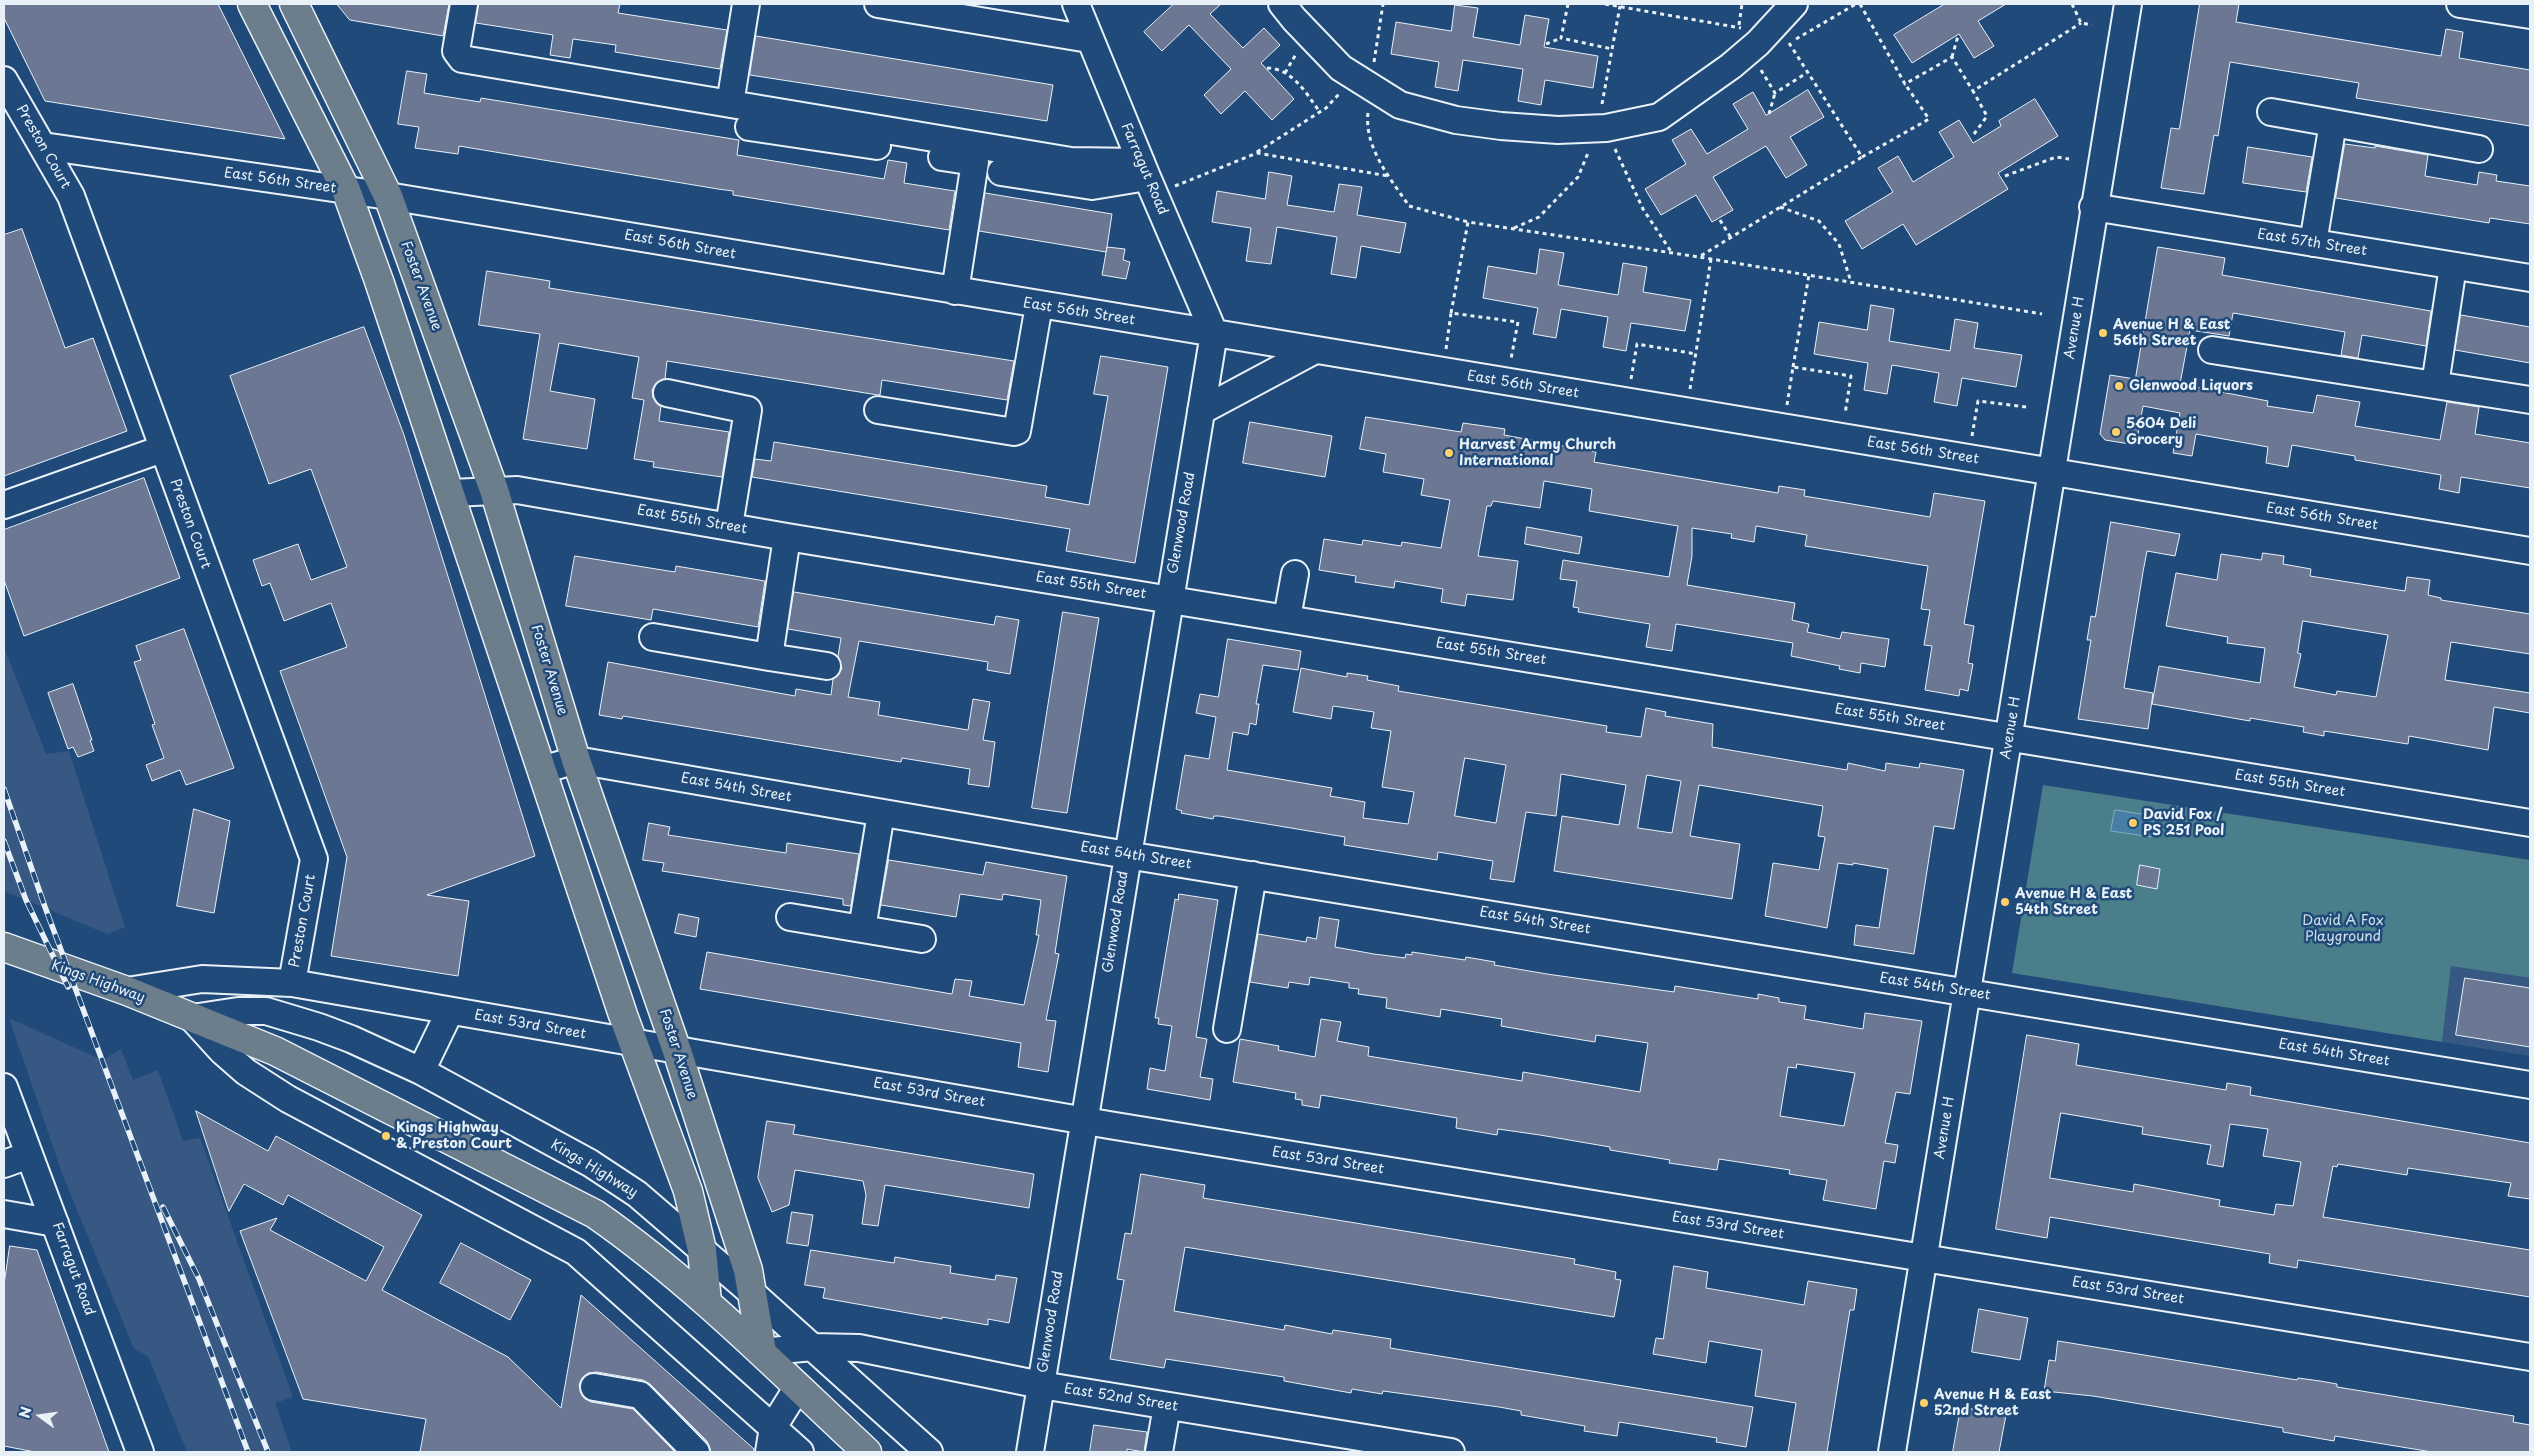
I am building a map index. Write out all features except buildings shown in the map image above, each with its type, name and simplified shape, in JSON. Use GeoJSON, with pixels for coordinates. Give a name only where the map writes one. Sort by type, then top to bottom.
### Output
{"type":"FeatureCollection","features":[{"type":"Feature","properties":{"kind":"main road"},"geometry":{"type":"LineString","coordinates":[[252,4],[346,190],[379,281],[633,1043],[688,1191],[702,1250],[707,1302]]}},
{"type":"Feature","properties":{"kind":"main road","name":"Foster Avenue"},"geometry":{"type":"LineString","coordinates":[[294,4],[388,196],[494,490],[576,760],[678,1051],[748,1270],[762,1352]]}},
{"type":"Feature","properties":{"kind":"main road","name":"Kings Highway"},"geometry":{"type":"LineString","coordinates":[[4,947],[127,992],[275,1051],[595,1214],[629,1238],[707,1302],[867,1452]]}},
{"type":"Feature","properties":{"kind":"street"},"geometry":{"type":"LineString","coordinates":[[464,4],[456,50],[462,59],[1071,161],[1147,178]]}},
{"type":"Feature","properties":{"kind":"street"},"geometry":{"type":"LineString","coordinates":[[730,104],[746,4]]}},
{"type":"Feature","properties":{"kind":"street"},"geometry":{"type":"LineString","coordinates":[[878,4],[1089,39]]}},
{"type":"Feature","properties":{"kind":"street","name":"Farragut Road"},"geometry":{"type":"LineString","coordinates":[[1076,4],[1147,178],[1214,333]]}},
{"type":"Feature","properties":{"kind":"street"},"geometry":{"type":"LineString","coordinates":[[1282,4],[1341,68],[1400,105],[1456,120],[1511,127],[1558,130],[1602,128],[1659,117],[1754,47],[1783,34],[1794,4]]}},
{"type":"Feature","properties":{"kind":"street","name":"Avenue H"},"geometry":{"type":"LineString","coordinates":[[1892,1452],[2010,738],[2128,4]]}},
{"type":"Feature","properties":{"kind":"street"},"geometry":{"type":"LineString","coordinates":[[2460,4],[2530,15]]}},
{"type":"Feature","properties":{"kind":"street","name":"Preston Court"},"geometry":{"type":"LineString","coordinates":[[4,80],[70,196],[314,859],[292,983]]}},
{"type":"Feature","properties":{"kind":"street"},"geometry":{"type":"LineString","coordinates":[[2271,112],[2479,150]]}},
{"type":"Feature","properties":{"kind":"street"},"geometry":{"type":"LineString","coordinates":[[2313,243],[2333,123]]}},
{"type":"Feature","properties":{"kind":"street"},"geometry":{"type":"LineString","coordinates":[[749,127],[975,162],[955,292]]}},
{"type":"Feature","properties":{"kind":"street","name":"East 56th Street"},"geometry":{"type":"LineString","coordinates":[[43,146],[388,196],[955,292],[1214,333],[2530,551]]}},
{"type":"Feature","properties":{"kind":"street"},"geometry":{"type":"LineString","coordinates":[[1001,172],[1092,186],[1147,178]]}},
{"type":"Feature","properties":{"kind":"street","name":"East 57th Street"},"geometry":{"type":"LineString","coordinates":[[2094,207],[2530,278]]}},
{"type":"Feature","properties":{"kind":"street"},"geometry":{"type":"LineString","coordinates":[[2434,385],[2453,266]]}},
{"type":"Feature","properties":{"kind":"street"},"geometry":{"type":"LineString","coordinates":[[878,410],[1017,431],[1039,305]]}},
{"type":"Feature","properties":{"kind":"street","name":"Glenwood Road"},"geometry":{"type":"LineString","coordinates":[[1030,1452],[1214,333]]}},
{"type":"Feature","properties":{"kind":"street"},"geometry":{"type":"LineString","coordinates":[[1201,412],[1315,350]]}},
{"type":"Feature","properties":{"kind":"street"},"geometry":{"type":"LineString","coordinates":[[2212,350],[2530,400]]}},
{"type":"Feature","properties":{"kind":"street"},"geometry":{"type":"LineString","coordinates":[[667,393],[748,410],[728,526]]}},
{"type":"Feature","properties":{"kind":"street"},"geometry":{"type":"LineString","coordinates":[[4,505],[162,449]]}},
{"type":"Feature","properties":{"kind":"street","name":"East 55th Street"},"geometry":{"type":"LineString","coordinates":[[451,493],[517,490],[2530,823]]}},
{"type":"Feature","properties":{"kind":"street"},"geometry":{"type":"LineString","coordinates":[[769,657],[787,536]]}},
{"type":"Feature","properties":{"kind":"street"},"geometry":{"type":"LineString","coordinates":[[1287,618],[1295,574]]}},
{"type":"Feature","properties":{"kind":"street"},"geometry":{"type":"LineString","coordinates":[[653,637],[826,666]]}},
{"type":"Feature","properties":{"kind":"street","name":"East 54th Street"},"geometry":{"type":"LineString","coordinates":[[542,770],[576,760],[1127,855],[2530,1085]]}},
{"type":"Feature","properties":{"kind":"street"},"geometry":{"type":"LineString","coordinates":[[862,929],[881,813]]}},
{"type":"Feature","properties":{"kind":"street"},"geometry":{"type":"LineString","coordinates":[[1227,1029],[1253,875]]}},
{"type":"Feature","properties":{"kind":"street"},"geometry":{"type":"LineString","coordinates":[[790,917],[922,939]]}},
{"type":"Feature","properties":{"kind":"street","name":"East 53rd Street"},"geometry":{"type":"LineString","coordinates":[[127,992],[202,978],[292,983],[1084,1120],[2530,1358]]}},
{"type":"Feature","properties":{"kind":"street","name":"Kings Highway"},"geometry":{"type":"LineString","coordinates":[[192,1018],[238,1010],[266,1011],[351,1039],[421,1071],[590,1163],[637,1194],[752,1293],[929,1452]]}},
{"type":"Feature","properties":{"kind":"street"},"geometry":{"type":"LineString","coordinates":[[421,1071],[450,1011]]}},
{"type":"Feature","properties":{"kind":"street","name":"Kings Highway"},"geometry":{"type":"LineString","coordinates":[[192,1018],[222,1051],[246,1072],[288,1099],[576,1252],[771,1440],[800,1452]]}},
{"type":"Feature","properties":{"kind":"street","name":"Farragut Road"},"geometry":{"type":"LineString","coordinates":[[4,1087],[140,1452]]}},
{"type":"Feature","properties":{"kind":"street"},"geometry":{"type":"LineString","coordinates":[[4,1164],[29,1155]]}},
{"type":"Feature","properties":{"kind":"street"},"geometry":{"type":"LineString","coordinates":[[4,1214],[55,1223]]}},
{"type":"Feature","properties":{"kind":"street","name":"East 52nd Street"},"geometry":{"type":"LineString","coordinates":[[762,1352],[812,1348],[859,1348],[1041,1385],[1451,1452]]}},
{"type":"Feature","properties":{"kind":"street"},"geometry":{"type":"LineString","coordinates":[[594,1387],[640,1395],[696,1452]]}},
{"type":"Feature","properties":{"kind":"street"},"geometry":{"type":"LineString","coordinates":[[771,1440],[798,1387]]}},
{"type":"Feature","properties":{"kind":"street"},"geometry":{"type":"LineString","coordinates":[[1159,1452],[1167,1406]]}},
{"type":"Feature","properties":{"kind":"path"},"geometry":{"type":"LineString","coordinates":[[1383,4],[1363,81],[1366,126],[1381,165],[1409,206],[1468,222],[1699,257],[2042,314]]}},
{"type":"Feature","properties":{"kind":"path"},"geometry":{"type":"LineString","coordinates":[[1561,38],[1568,4]]}},
{"type":"Feature","properties":{"kind":"path"},"geometry":{"type":"LineString","coordinates":[[1604,4],[1739,26]]}},
{"type":"Feature","properties":{"kind":"path"},"geometry":{"type":"LineString","coordinates":[[1742,4],[1739,26],[1754,47],[1775,93],[1769,114]]}},
{"type":"Feature","properties":{"kind":"path"},"geometry":{"type":"LineString","coordinates":[[1856,4],[1783,34],[1862,157]]}},
{"type":"Feature","properties":{"kind":"path"},"geometry":{"type":"LineString","coordinates":[[1699,257],[1862,157],[1929,119],[1905,84],[1860,4]]}},
{"type":"Feature","properties":{"kind":"path"},"geometry":{"type":"LineString","coordinates":[[2072,4],[2081,24]]}},
{"type":"Feature","properties":{"kind":"path"},"geometry":{"type":"LineString","coordinates":[[1513,229],[1539,216],[1578,177],[1602,128],[1612,49],[1620,6]]}},
{"type":"Feature","properties":{"kind":"path"},"geometry":{"type":"LineString","coordinates":[[1973,91],[2081,24],[2092,25]]}},
{"type":"Feature","properties":{"kind":"path"},"geometry":{"type":"LineString","coordinates":[[1905,84],[1952,57],[1958,36]]}},
{"type":"Feature","properties":{"kind":"path"},"geometry":{"type":"LineString","coordinates":[[1546,44],[1561,38],[1612,49]]}},
{"type":"Feature","properties":{"kind":"path"},"geometry":{"type":"LineString","coordinates":[[1952,57],[1987,116],[1974,134]]}},
{"type":"Feature","properties":{"kind":"path"},"geometry":{"type":"LineString","coordinates":[[1266,68],[1275,68],[1295,78],[1320,112]]}},
{"type":"Feature","properties":{"kind":"path"},"geometry":{"type":"LineString","coordinates":[[1775,93],[1808,72]]}},
{"type":"Feature","properties":{"kind":"path"},"geometry":{"type":"LineString","coordinates":[[1147,178],[1257,153],[1363,81]]}},
{"type":"Feature","properties":{"kind":"path"},"geometry":{"type":"LineString","coordinates":[[1602,128],[1643,210],[1673,253]]}},
{"type":"Feature","properties":{"kind":"path"},"geometry":{"type":"LineString","coordinates":[[1257,153],[1389,176]]}},
{"type":"Feature","properties":{"kind":"path"},"geometry":{"type":"LineString","coordinates":[[2005,176],[2056,157],[2069,159]]}},
{"type":"Feature","properties":{"kind":"path"},"geometry":{"type":"LineString","coordinates":[[1780,207],[1820,221],[1839,244],[1851,282]]}},
{"type":"Feature","properties":{"kind":"path"},"geometry":{"type":"LineString","coordinates":[[1720,220],[1730,238]]}},
{"type":"Feature","properties":{"kind":"path"},"geometry":{"type":"LineString","coordinates":[[1444,371],[1451,313],[1468,222]]}},
{"type":"Feature","properties":{"kind":"path"},"geometry":{"type":"LineString","coordinates":[[1686,412],[1711,259]]}},
{"type":"Feature","properties":{"kind":"path"},"geometry":{"type":"LineString","coordinates":[[1783,428],[1809,275]]}},
{"type":"Feature","properties":{"kind":"path"},"geometry":{"type":"LineString","coordinates":[[1451,313],[1518,322],[1507,382]]}},
{"type":"Feature","properties":{"kind":"path"},"geometry":{"type":"LineString","coordinates":[[1627,402],[1637,344],[1696,354]]}},
{"type":"Feature","properties":{"kind":"path"},"geometry":{"type":"LineString","coordinates":[[1792,367],[1851,376],[1841,438]]}},
{"type":"Feature","properties":{"kind":"path"},"geometry":{"type":"LineString","coordinates":[[1968,458],[1978,401],[2027,407]]}},
{"type":"Feature","properties":{"kind":"shaded area"},"geometry":{"type":"Polygon","coordinates":[[[4,647],[46,754],[69,751],[125,927],[107,934],[4,891],[4,647]]]}},
{"type":"Feature","properties":{"kind":"shaded area","name":"David Fox / PS 251 Pool"},"geometry":{"type":"Polygon","coordinates":[[[2115,810],[2155,816],[2151,837],[2111,831],[2115,810]]]}},
{"type":"Feature","properties":{"kind":"shaded area"},"geometry":{"type":"Polygon","coordinates":[[[2451,965],[2530,978],[2530,1056],[2442,1042],[2451,965]]]}},
{"type":"Feature","properties":{"kind":"shaded area"},"geometry":{"type":"Polygon","coordinates":[[[9,1018],[102,1060],[121,1049],[133,1080],[158,1070],[183,1141],[200,1138],[293,1397],[275,1403],[292,1452],[187,1452],[148,1356],[134,1349],[63,1176],[9,1018]]]}},
{"type":"Feature","properties":{"kind":"green space","name":"David A Fox Playground"},"geometry":{"type":"Polygon","coordinates":[[[2043,785],[2530,860],[2530,978],[2451,966],[2442,1042],[2012,973],[2043,785]]]}},
{"type":"Feature","properties":{"kind":"railway"},"geometry":{"type":"LineString","coordinates":[[4,789],[45,907],[248,1452]]}},
{"type":"Feature","properties":{"kind":"railway"},"geometry":{"type":"LineString","coordinates":[[4,841],[26,900],[68,987]]}},
{"type":"Feature","properties":{"kind":"railway"},"geometry":{"type":"LineString","coordinates":[[163,1207],[199,1279],[268,1452]]}},
{"type":"Feature","properties":{"kind":"place","name":"Avenue H & East 56th Street"},"geometry":{"type":"Point","coordinates":[2103,333]}},
{"type":"Feature","properties":{"kind":"place","name":"Glenwood Liquors"},"geometry":{"type":"Point","coordinates":[2119,386]}},
{"type":"Feature","properties":{"kind":"place","name":"5604 Deli Grocery"},"geometry":{"type":"Point","coordinates":[2116,432]}},
{"type":"Feature","properties":{"kind":"place","name":"Harvest Army Church International"},"geometry":{"type":"Point","coordinates":[1449,453]}},
{"type":"Feature","properties":{"kind":"place","name":"David Fox / PS 251 Pool"},"geometry":{"type":"Point","coordinates":[2133,823]}},
{"type":"Feature","properties":{"kind":"place","name":"Avenue H & East 54th Street"},"geometry":{"type":"Point","coordinates":[2005,902]}},
{"type":"Feature","properties":{"kind":"place","name":"Kings Highway & Preston Court"},"geometry":{"type":"Point","coordinates":[386,1136]}},
{"type":"Feature","properties":{"kind":"place","name":"Avenue H & East 52nd Street"},"geometry":{"type":"Point","coordinates":[1924,1403]}}]}
